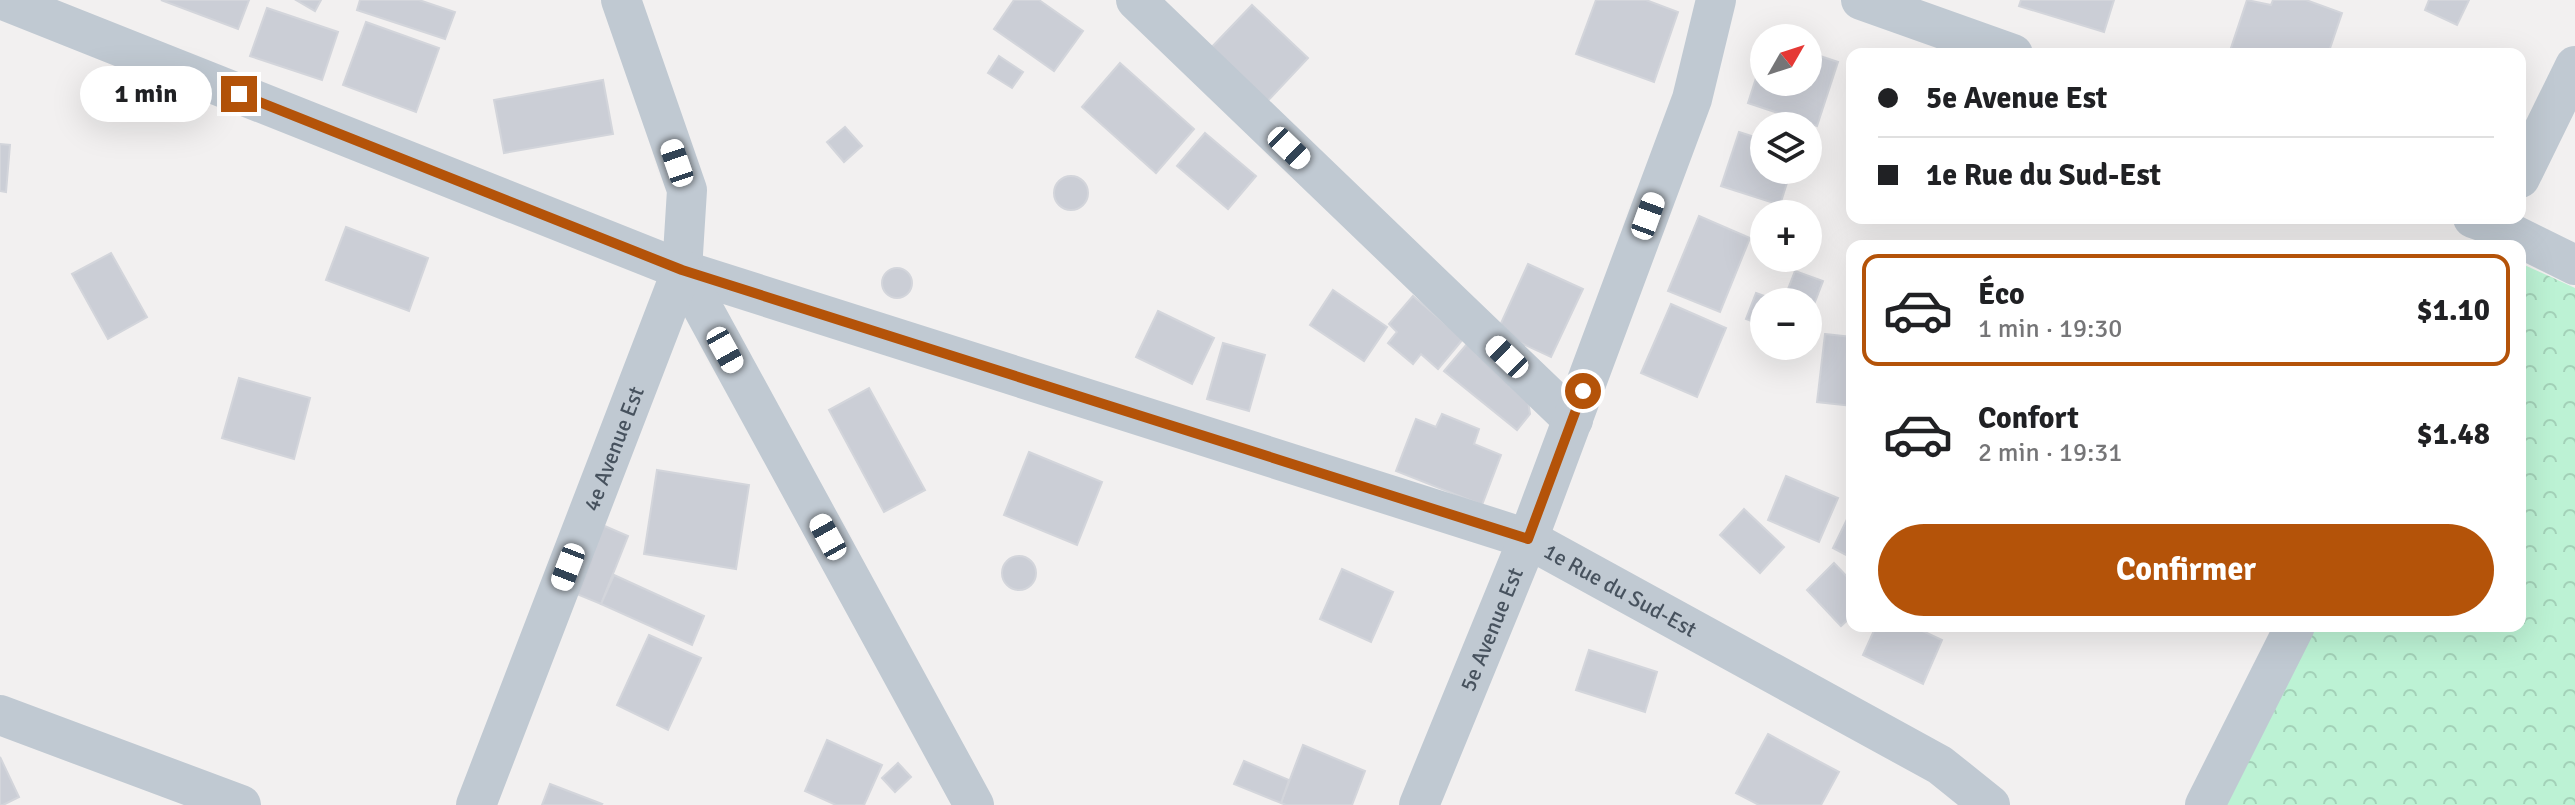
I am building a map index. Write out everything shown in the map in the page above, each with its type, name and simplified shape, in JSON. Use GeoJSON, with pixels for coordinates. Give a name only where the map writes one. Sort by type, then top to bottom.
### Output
{"type":"FeatureCollection","features":[{"type":"Feature","properties":{"kind":"street","name":"1e Rue du Sud-Est"},"geometry":{"type":"LineString","coordinates":[[3,0],[682,270],[1528,539],[1940,765],[1990,805]]}},
{"type":"Feature","properties":{"kind":"street"},"geometry":{"type":"LineString","coordinates":[[621,0],[687,190],[682,270],[974,805]]}},
{"type":"Feature","properties":{"kind":"street"},"geometry":{"type":"LineString","coordinates":[[1136,0],[1573,420]]}},
{"type":"Feature","properties":{"kind":"street","name":"5e Avenue Est"},"geometry":{"type":"LineString","coordinates":[[1419,805],[1528,539],[1692,99],[1716,0]]}},
{"type":"Feature","properties":{"kind":"street"},"geometry":{"type":"LineString","coordinates":[[1861,0],[1996,48]]}},
{"type":"Feature","properties":{"kind":"street"},"geometry":{"type":"LineString","coordinates":[[2526,166],[2575,66]]}},
{"type":"Feature","properties":{"kind":"street"},"geometry":{"type":"LineString","coordinates":[[2489,227],[2518,240]]}},
{"type":"Feature","properties":{"kind":"street"},"geometry":{"type":"LineString","coordinates":[[2526,243],[2575,265]]}},
{"type":"Feature","properties":{"kind":"street","name":"4e Avenue Est"},"geometry":{"type":"LineString","coordinates":[[476,805],[682,270]]}},
{"type":"Feature","properties":{"kind":"street"},"geometry":{"type":"LineString","coordinates":[[2205,805],[2292,632]]}},
{"type":"Feature","properties":{"kind":"street"},"geometry":{"type":"LineString","coordinates":[[0,715],[241,805]]}},
{"type":"Feature","properties":{"kind":"green space"},"geometry":{"type":"Polygon","coordinates":[[[2526,266],[2575,288],[2575,805],[2223,805],[2308,632],[2526,632],[2526,266]]]}},
{"type":"Feature","properties":{"kind":"building"},"geometry":{"type":"Polygon","coordinates":[[[161,0],[249,0],[238,29],[161,0]]]}},
{"type":"Feature","properties":{"kind":"building"},"geometry":{"type":"Polygon","coordinates":[[[296,0],[321,0],[315,11],[296,0]]]}},
{"type":"Feature","properties":{"kind":"building"},"geometry":{"type":"Polygon","coordinates":[[[360,0],[419,0],[455,12],[445,39],[357,10],[360,0]]]}},
{"type":"Feature","properties":{"kind":"building"},"geometry":{"type":"Polygon","coordinates":[[[1014,0],[1039,0],[1083,31],[1054,71],[994,29],[1014,0]]]}},
{"type":"Feature","properties":{"kind":"building"},"geometry":{"type":"Polygon","coordinates":[[[1596,0],[1646,0],[1678,12],[1654,82],[1576,54],[1596,0]]]}},
{"type":"Feature","properties":{"kind":"building"},"geometry":{"type":"Polygon","coordinates":[[[2021,0],[2114,0],[2104,32],[2019,6],[2021,0]]]}},
{"type":"Feature","properties":{"kind":"building"},"geometry":{"type":"Polygon","coordinates":[[[2247,0],[2271,5],[2273,0],[2306,0],[2342,13],[2330,48],[2231,48],[2247,0]]]}},
{"type":"Feature","properties":{"kind":"building"},"geometry":{"type":"Polygon","coordinates":[[[2429,0],[2469,0],[2457,25],[2425,10],[2429,0]]]}},
{"type":"Feature","properties":{"kind":"building"},"geometry":{"type":"Polygon","coordinates":[[[1252,5],[1308,58],[1262,107],[1206,53],[1252,5]]]}},
{"type":"Feature","properties":{"kind":"building"},"geometry":{"type":"Polygon","coordinates":[[[267,8],[338,32],[322,80],[250,56],[267,8]]]}},
{"type":"Feature","properties":{"kind":"building"},"geometry":{"type":"Polygon","coordinates":[[[366,22],[439,48],[416,112],[343,85],[366,22]]]}},
{"type":"Feature","properties":{"kind":"building"},"geometry":{"type":"Polygon","coordinates":[[[999,56],[1023,72],[1012,88],[988,73],[999,56]]]}},
{"type":"Feature","properties":{"kind":"building"},"geometry":{"type":"Polygon","coordinates":[[[1822,57],[1838,62],[1822,112],[1775,112],[1748,103],[1750,96],[1822,96],[1822,57]]]}},
{"type":"Feature","properties":{"kind":"building"},"geometry":{"type":"Polygon","coordinates":[[[1120,63],[1194,129],[1156,173],[1082,107],[1120,63]]]}},
{"type":"Feature","properties":{"kind":"building"},"geometry":{"type":"Polygon","coordinates":[[[603,80],[613,134],[504,153],[494,100],[603,80]]]}},
{"type":"Feature","properties":{"kind":"building"},"geometry":{"type":"Polygon","coordinates":[[[845,127],[862,146],[844,162],[827,142],[845,127]]]}},
{"type":"Feature","properties":{"kind":"building"},"geometry":{"type":"Polygon","coordinates":[[[1739,132],[1750,136],[1750,184],[1787,184],[1782,200],[1764,200],[1721,186],[1739,132]]]}},
{"type":"Feature","properties":{"kind":"building"},"geometry":{"type":"Polygon","coordinates":[[[1205,133],[1256,176],[1228,209],[1177,166],[1205,133]]]}},
{"type":"Feature","properties":{"kind":"building"},"geometry":{"type":"Polygon","coordinates":[[[0,144],[10,145],[6,192],[0,191],[0,144]]]}},
{"type":"Feature","properties":{"kind":"building"},"geometry":{"type":"Polygon","coordinates":[[[1071,176],[1083,181],[1088,193],[1083,205],[1071,210],[1059,205],[1054,193],[1059,181],[1071,176]]]}},
{"type":"Feature","properties":{"kind":"building"},"geometry":{"type":"Polygon","coordinates":[[[1699,216],[1750,238],[1720,312],[1668,291],[1699,216]]]}},
{"type":"Feature","properties":{"kind":"building"},"geometry":{"type":"Polygon","coordinates":[[[346,227],[428,258],[409,311],[326,280],[346,227]]]}},
{"type":"Feature","properties":{"kind":"building"},"geometry":{"type":"Polygon","coordinates":[[[111,253],[147,317],[108,339],[72,274],[111,253]]]}},
{"type":"Feature","properties":{"kind":"building"},"geometry":{"type":"Polygon","coordinates":[[[1528,264],[1583,289],[1551,357],[1497,332],[1528,264]]]}},
{"type":"Feature","properties":{"kind":"building"},"geometry":{"type":"Polygon","coordinates":[[[897,268],[903,269],[911,277],[911,289],[903,297],[897,298],[891,297],[883,289],[882,283],[883,277],[891,269],[897,268]]]}},
{"type":"Feature","properties":{"kind":"building"},"geometry":{"type":"Polygon","coordinates":[[[1795,272],[1823,281],[1820,288],[1788,288],[1795,272]]]}},
{"type":"Feature","properties":{"kind":"building"},"geometry":{"type":"Polygon","coordinates":[[[1333,290],[1387,327],[1364,361],[1310,325],[1333,290]]]}},
{"type":"Feature","properties":{"kind":"building"},"geometry":{"type":"Polygon","coordinates":[[[1413,296],[1463,339],[1438,369],[1421,354],[1413,364],[1388,343],[1397,332],[1389,324],[1413,296]]]}},
{"type":"Feature","properties":{"kind":"building"},"geometry":{"type":"Polygon","coordinates":[[[1671,304],[1726,328],[1697,397],[1641,373],[1671,304]]]}},
{"type":"Feature","properties":{"kind":"building"},"geometry":{"type":"Polygon","coordinates":[[[1158,311],[1214,338],[1192,384],[1136,357],[1158,311]]]}},
{"type":"Feature","properties":{"kind":"building"},"geometry":{"type":"Polygon","coordinates":[[[1825,334],[1846,336],[1846,405],[1817,402],[1825,334]]]}},
{"type":"Feature","properties":{"kind":"building"},"geometry":{"type":"Polygon","coordinates":[[[1223,343],[1265,355],[1249,411],[1207,399],[1223,343]]]}},
{"type":"Feature","properties":{"kind":"building"},"geometry":{"type":"Polygon","coordinates":[[[1467,344],[1527,393],[1530,414],[1517,430],[1444,371],[1467,344]]]}},
{"type":"Feature","properties":{"kind":"building"},"geometry":{"type":"Polygon","coordinates":[[[239,378],[310,398],[294,459],[222,438],[239,378]]]}},
{"type":"Feature","properties":{"kind":"building"},"geometry":{"type":"Polygon","coordinates":[[[869,388],[925,490],[884,512],[829,410],[869,388]]]}},
{"type":"Feature","properties":{"kind":"building"},"geometry":{"type":"Polygon","coordinates":[[[1442,414],[1479,429],[1474,444],[1501,455],[1482,505],[1396,471],[1416,419],[1436,427],[1442,414]]]}},
{"type":"Feature","properties":{"kind":"building"},"geometry":{"type":"Polygon","coordinates":[[[1029,452],[1102,482],[1077,545],[1004,515],[1029,452]]]}},
{"type":"Feature","properties":{"kind":"building"},"geometry":{"type":"Polygon","coordinates":[[[657,470],[749,485],[736,569],[644,554],[657,470]]]}},
{"type":"Feature","properties":{"kind":"building"},"geometry":{"type":"Polygon","coordinates":[[[1786,476],[1838,498],[1819,542],[1768,520],[1786,476]]]}},
{"type":"Feature","properties":{"kind":"building"},"geometry":{"type":"Polygon","coordinates":[[[1744,509],[1784,547],[1760,573],[1720,535],[1744,509]]]}},
{"type":"Feature","properties":{"kind":"building"},"geometry":{"type":"Polygon","coordinates":[[[593,521],[628,536],[601,604],[567,590],[593,521]]]}},
{"type":"Feature","properties":{"kind":"building"},"geometry":{"type":"Polygon","coordinates":[[[1846,521],[1846,555],[1833,548],[1846,521]]]}},
{"type":"Feature","properties":{"kind":"building"},"geometry":{"type":"Polygon","coordinates":[[[1019,556],[1031,561],[1036,573],[1031,585],[1019,590],[1007,585],[1002,573],[1007,561],[1019,556]]]}},
{"type":"Feature","properties":{"kind":"building"},"geometry":{"type":"Polygon","coordinates":[[[1834,563],[1846,576],[1846,621],[1841,626],[1807,590],[1834,563]]]}},
{"type":"Feature","properties":{"kind":"building"},"geometry":{"type":"Polygon","coordinates":[[[1342,569],[1393,592],[1371,642],[1320,619],[1342,569]]]}},
{"type":"Feature","properties":{"kind":"building"},"geometry":{"type":"Polygon","coordinates":[[[614,575],[704,616],[692,645],[601,604],[614,575]]]}},
{"type":"Feature","properties":{"kind":"building"},"geometry":{"type":"Polygon","coordinates":[[[1873,632],[1925,632],[1942,640],[1923,684],[1863,655],[1873,632]]]}},
{"type":"Feature","properties":{"kind":"building"},"geometry":{"type":"Polygon","coordinates":[[[649,635],[701,658],[668,730],[617,705],[649,635]]]}},
{"type":"Feature","properties":{"kind":"building"},"geometry":{"type":"Polygon","coordinates":[[[1589,650],[1657,672],[1645,712],[1576,690],[1589,650]]]}},
{"type":"Feature","properties":{"kind":"building"},"geometry":{"type":"Polygon","coordinates":[[[1768,734],[1839,772],[1821,805],[1759,805],[1736,793],[1768,734]]]}},
{"type":"Feature","properties":{"kind":"building"},"geometry":{"type":"Polygon","coordinates":[[[827,740],[882,765],[864,805],[836,805],[805,791],[827,740]]]}},
{"type":"Feature","properties":{"kind":"building"},"geometry":{"type":"Polygon","coordinates":[[[1303,745],[1365,771],[1352,805],[1281,803],[1303,745]]]}},
{"type":"Feature","properties":{"kind":"building"},"geometry":{"type":"Polygon","coordinates":[[[0,757],[19,797],[3,805],[0,805],[0,757]]]}},
{"type":"Feature","properties":{"kind":"building"},"geometry":{"type":"Polygon","coordinates":[[[1244,761],[1289,780],[1281,803],[1234,784],[1244,761]]]}},
{"type":"Feature","properties":{"kind":"building"},"geometry":{"type":"Polygon","coordinates":[[[898,763],[911,777],[895,792],[882,778],[898,763]]]}},
{"type":"Feature","properties":{"kind":"building"},"geometry":{"type":"Polygon","coordinates":[[[550,784],[602,804],[542,805],[550,784]]]}},
{"type":"Feature","properties":{"kind":"route"},"geometry":{"type":"LineString","coordinates":[[239,94],[682,270],[1528,539],[1583,391]]}}]}
